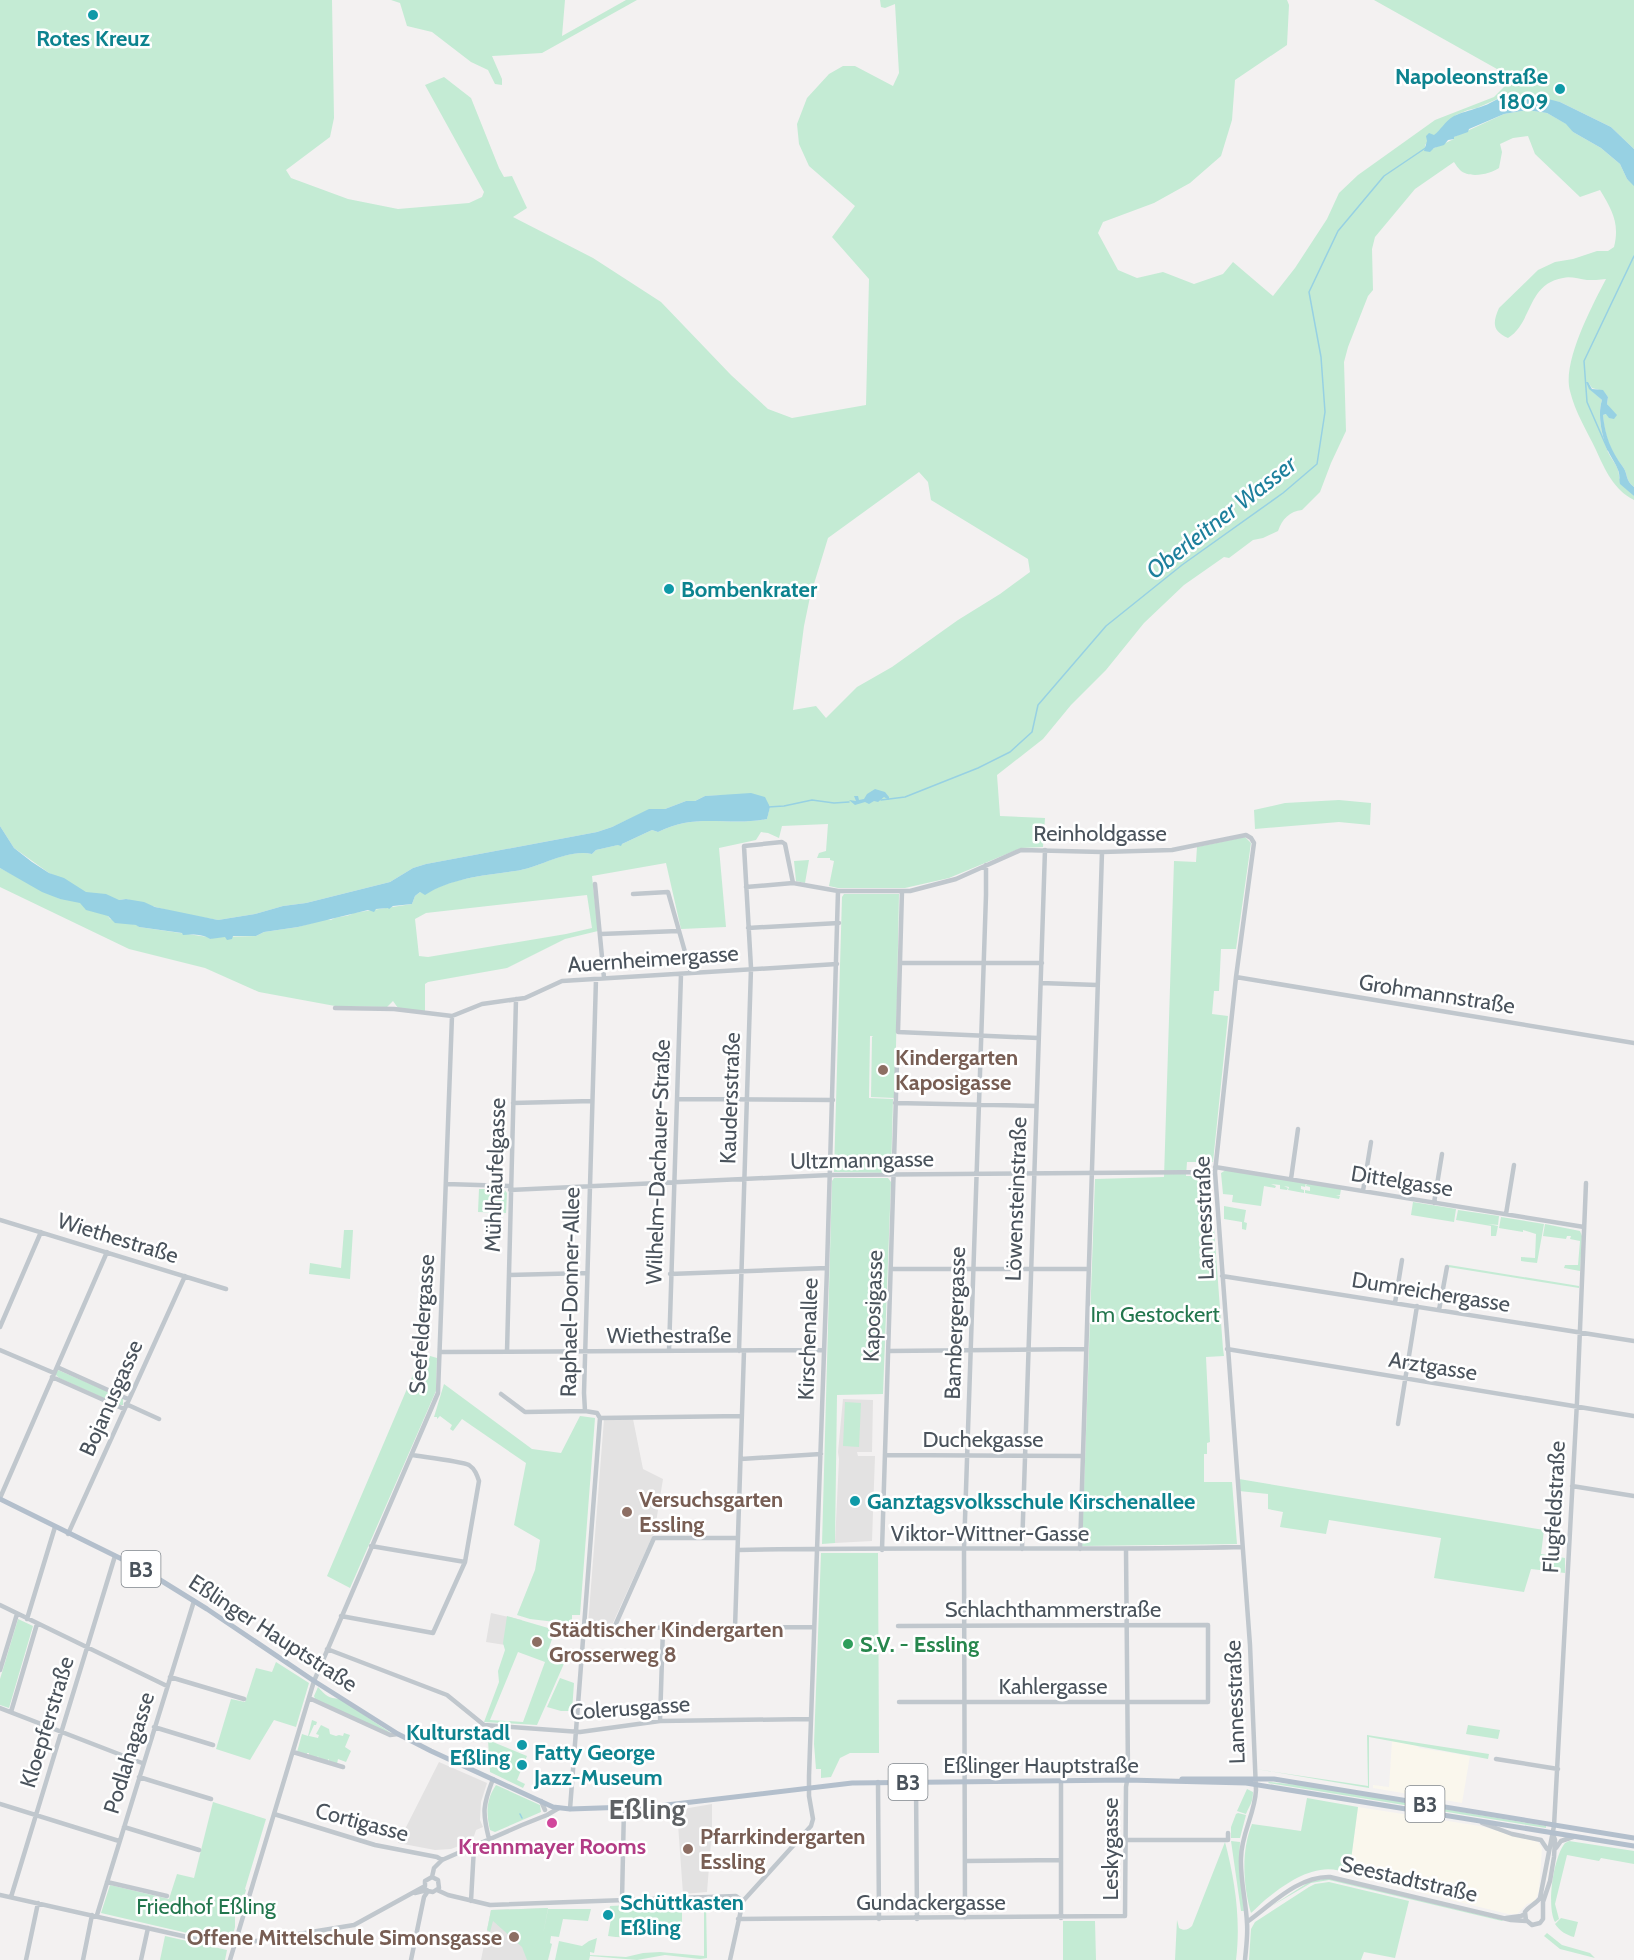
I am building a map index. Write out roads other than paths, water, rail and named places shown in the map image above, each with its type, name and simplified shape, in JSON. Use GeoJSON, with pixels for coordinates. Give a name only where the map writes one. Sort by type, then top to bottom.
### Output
{"type":"FeatureCollection","features":[{"type":"Feature","properties":{"kind":"main road","name":"Eßlinger Hauptstraße"},"geometry":{"type":"LineString","coordinates":[[0,1499],[137,1566],[194,1600],[314,1681],[398,1734],[556,1807],[570,1809],[664,1805],[878,1782],[1162,1781],[1203,1778],[1255,1781]]}},
{"type":"Feature","properties":{"kind":"main road","name":"B3"},"geometry":{"type":"LineString","coordinates":[[1255,1781],[1274,1779],[1634,1838]]}},
{"type":"Feature","properties":{"kind":"main road","name":"B3"},"geometry":{"type":"LineString","coordinates":[[1255,1781],[1553,1834],[1634,1846]]}},
{"type":"Feature","properties":{"kind":"street","name":"Reinholdgasse"},"geometry":{"type":"LineString","coordinates":[[746,887],[793,883],[838,891],[903,891],[956,879],[1021,850],[1102,852],[1172,850],[1246,835]]}},
{"type":"Feature","properties":{"kind":"street","name":"Lannesstraße"},"geometry":{"type":"LineString","coordinates":[[1246,835],[1254,843],[1236,977],[1215,1170],[1250,1645],[1254,1805],[1241,1848],[1247,1922]]}},
{"type":"Feature","properties":{"kind":"street","name":"Kaudersstraße"},"geometry":{"type":"LineString","coordinates":[[735,1628],[742,1416],[741,1271],[751,969],[744,846],[784,843],[793,883]]}},
{"type":"Feature","properties":{"kind":"street","name":"Löwensteinstraße"},"geometry":{"type":"LineString","coordinates":[[1022,1549],[1045,850]]}},
{"type":"Feature","properties":{"kind":"street"},"geometry":{"type":"LineString","coordinates":[[1080,1549],[1081,1456],[1102,852]]}},
{"type":"Feature","properties":{"kind":"street","name":"Bambergergasse"},"geometry":{"type":"LineString","coordinates":[[965,1918],[964,1549],[986,865]]}},
{"type":"Feature","properties":{"kind":"street"},"geometry":{"type":"LineString","coordinates":[[595,884],[604,978]]}},
{"type":"Feature","properties":{"kind":"street","name":"Kirschenallee"},"geometry":{"type":"LineString","coordinates":[[743,1900],[812,1826],[813,1814],[809,1788],[810,1719],[833,1100],[838,891]]}},
{"type":"Feature","properties":{"kind":"street"},"geometry":{"type":"LineString","coordinates":[[903,891],[898,1032],[1038,1038]]}},
{"type":"Feature","properties":{"kind":"street"},"geometry":{"type":"LineString","coordinates":[[633,894],[668,892],[691,973]]}},
{"type":"Feature","properties":{"kind":"street"},"geometry":{"type":"LineString","coordinates":[[748,928],[838,923]]}},
{"type":"Feature","properties":{"kind":"street"},"geometry":{"type":"LineString","coordinates":[[601,934],[678,931]]}},
{"type":"Feature","properties":{"kind":"street"},"geometry":{"type":"LineString","coordinates":[[900,963],[1042,963]]}},
{"type":"Feature","properties":{"kind":"street","name":"Auernheimergasse"},"geometry":{"type":"LineString","coordinates":[[335,1008],[394,1009],[452,1016],[482,1004],[525,998],[562,981],[837,964]]}},
{"type":"Feature","properties":{"kind":"street","name":"Wilhelm-Dachauer-Straße"},"geometry":{"type":"LineString","coordinates":[[669,1351],[681,974]]}},
{"type":"Feature","properties":{"kind":"street","name":"Grohmannstraße"},"geometry":{"type":"LineString","coordinates":[[1236,977],[1634,1043]]}},
{"type":"Feature","properties":{"kind":"street","name":"Raphael-Donner-Allee"},"geometry":{"type":"LineString","coordinates":[[570,1809],[600,1418],[597,1413],[585,1411],[584,1352],[596,979]]}},
{"type":"Feature","properties":{"kind":"street"},"geometry":{"type":"LineString","coordinates":[[1041,983],[1097,985]]}},
{"type":"Feature","properties":{"kind":"street","name":"Mühlhäufelgasse"},"geometry":{"type":"LineString","coordinates":[[507,1352],[516,999]]}},
{"type":"Feature","properties":{"kind":"street","name":"Seefeldergasse"},"geometry":{"type":"LineString","coordinates":[[230,1960],[314,1681],[438,1393],[452,1016]]}},
{"type":"Feature","properties":{"kind":"street","name":"Kaposigasse"},"geometry":{"type":"LineString","coordinates":[[882,1550],[897,1063]]}},
{"type":"Feature","properties":{"kind":"street"},"geometry":{"type":"LineString","coordinates":[[677,1099],[833,1100]]}},
{"type":"Feature","properties":{"kind":"street"},"geometry":{"type":"LineString","coordinates":[[513,1103],[592,1101]]}},
{"type":"Feature","properties":{"kind":"street"},"geometry":{"type":"LineString","coordinates":[[895,1103],[1036,1106]]}},
{"type":"Feature","properties":{"kind":"street"},"geometry":{"type":"LineString","coordinates":[[1291,1179],[1298,1130]]}},
{"type":"Feature","properties":{"kind":"street"},"geometry":{"type":"LineString","coordinates":[[1363,1191],[1371,1142]]}},
{"type":"Feature","properties":{"kind":"street"},"geometry":{"type":"LineString","coordinates":[[1434,1203],[1442,1154]]}},
{"type":"Feature","properties":{"kind":"street"},"geometry":{"type":"LineString","coordinates":[[1506,1215],[1514,1164]]}},
{"type":"Feature","properties":{"kind":"street","name":"Ultzmanngasse"},"geometry":{"type":"LineString","coordinates":[[446,1184],[510,1188],[830,1175],[1092,1174],[1215,1170]]}},
{"type":"Feature","properties":{"kind":"street","name":"Dittelgasse"},"geometry":{"type":"LineString","coordinates":[[1215,1170],[1291,1179],[1584,1227]]}},
{"type":"Feature","properties":{"kind":"street","name":"Flugfeldstraße"},"geometry":{"type":"LineString","coordinates":[[1553,1834],[1586,1183]]}},
{"type":"Feature","properties":{"kind":"street","name":"Wiethestraße"},"geometry":{"type":"LineString","coordinates":[[0,1220],[226,1289]]}},
{"type":"Feature","properties":{"kind":"street"},"geometry":{"type":"LineString","coordinates":[[0,1327],[41,1232]]}},
{"type":"Feature","properties":{"kind":"street"},"geometry":{"type":"LineString","coordinates":[[0,1499],[107,1252]]}},
{"type":"Feature","properties":{"kind":"street"},"geometry":{"type":"LineString","coordinates":[[1395,1303],[1402,1260]]}},
{"type":"Feature","properties":{"kind":"street"},"geometry":{"type":"LineString","coordinates":[[1439,1310],[1447,1267]]}},
{"type":"Feature","properties":{"kind":"street"},"geometry":{"type":"LineString","coordinates":[[670,1274],[827,1268]]}},
{"type":"Feature","properties":{"kind":"street"},"geometry":{"type":"LineString","coordinates":[[891,1269],[1089,1269]]}},
{"type":"Feature","properties":{"kind":"street"},"geometry":{"type":"LineString","coordinates":[[509,1275],[587,1273]]}},
{"type":"Feature","properties":{"kind":"street","name":"Bojanusgasse"},"geometry":{"type":"LineString","coordinates":[[68,1534],[184,1276]]}},
{"type":"Feature","properties":{"kind":"street","name":"Dumreichergasse"},"geometry":{"type":"LineString","coordinates":[[1222,1276],[1634,1341]]}},
{"type":"Feature","properties":{"kind":"street"},"geometry":{"type":"LineString","coordinates":[[1398,1424],[1417,1306]]}},
{"type":"Feature","properties":{"kind":"street"},"geometry":{"type":"LineString","coordinates":[[888,1351],[1086,1349]]}},
{"type":"Feature","properties":{"kind":"street","name":"Arztgasse"},"geometry":{"type":"LineString","coordinates":[[1227,1349],[1634,1416]]}},
{"type":"Feature","properties":{"kind":"street"},"geometry":{"type":"LineString","coordinates":[[0,1350],[53,1375],[159,1419]]}},
{"type":"Feature","properties":{"kind":"street","name":"Wiethestraße"},"geometry":{"type":"LineString","coordinates":[[441,1352],[824,1350]]}},
{"type":"Feature","properties":{"kind":"street"},"geometry":{"type":"LineString","coordinates":[[57,1367],[126,1404]]}},
{"type":"Feature","properties":{"kind":"street"},"geometry":{"type":"LineString","coordinates":[[501,1394],[525,1412],[585,1411]]}},
{"type":"Feature","properties":{"kind":"street"},"geometry":{"type":"LineString","coordinates":[[600,1418],[742,1416]]}},
{"type":"Feature","properties":{"kind":"street"},"geometry":{"type":"LineString","coordinates":[[741,1459],[820,1454]]}},
{"type":"Feature","properties":{"kind":"street"},"geometry":{"type":"LineString","coordinates":[[341,1616],[433,1634],[465,1562],[479,1481],[477,1475],[466,1464],[412,1455]]}},
{"type":"Feature","properties":{"kind":"street","name":"Duchekgasse"},"geometry":{"type":"LineString","coordinates":[[886,1455],[1081,1456]]}},
{"type":"Feature","properties":{"kind":"street"},"geometry":{"type":"LineString","coordinates":[[1572,1486],[1634,1496]]}},
{"type":"Feature","properties":{"kind":"street"},"geometry":{"type":"LineString","coordinates":[[27,1619],[55,1527]]}},
{"type":"Feature","properties":{"kind":"street"},"geometry":{"type":"LineString","coordinates":[[614,1628],[654,1538],[738,1538]]}},
{"type":"Feature","properties":{"kind":"street"},"geometry":{"type":"LineString","coordinates":[[371,1546],[465,1562]]}},
{"type":"Feature","properties":{"kind":"street","name":"Viktor-Wittner-Gasse"},"geometry":{"type":"LineString","coordinates":[[738,1550],[1242,1547]]}},
{"type":"Feature","properties":{"kind":"street","name":"Leskygasse"},"geometry":{"type":"LineString","coordinates":[[1125,1916],[1126,1780],[1128,1775],[1126,1549]]}},
{"type":"Feature","properties":{"kind":"street","name":"Kloepferstraße"},"geometry":{"type":"LineString","coordinates":[[11,1897],[115,1556]]}},
{"type":"Feature","properties":{"kind":"street","name":"Podlahagasse"},"geometry":{"type":"LineString","coordinates":[[83,1960],[94,1915],[124,1827],[194,1600]]}},
{"type":"Feature","properties":{"kind":"street"},"geometry":{"type":"LineString","coordinates":[[0,1605],[167,1686]]}},
{"type":"Feature","properties":{"kind":"street"},"geometry":{"type":"LineString","coordinates":[[0,1671],[17,1614]]}},
{"type":"Feature","properties":{"kind":"street"},"geometry":{"type":"LineString","coordinates":[[10,1712],[37,1624]]}},
{"type":"Feature","properties":{"kind":"street","name":"Schlachthammerstraße"},"geometry":{"type":"LineString","coordinates":[[898,1626],[1208,1625],[1208,1702]]}},
{"type":"Feature","properties":{"kind":"street"},"geometry":{"type":"LineString","coordinates":[[584,1628],[814,1627]]}},
{"type":"Feature","properties":{"kind":"street"},"geometry":{"type":"LineString","coordinates":[[660,1721],[663,1628]]}},
{"type":"Feature","properties":{"kind":"street","name":"Colerusgasse"},"geometry":{"type":"LineString","coordinates":[[327,1649],[447,1695],[484,1725],[576,1731],[660,1721],[810,1719]]}},
{"type":"Feature","properties":{"kind":"street"},"geometry":{"type":"LineString","coordinates":[[170,1677],[244,1699]]}},
{"type":"Feature","properties":{"kind":"street","name":"Eßlinger Hauptstraße"},"geometry":{"type":"LineString","coordinates":[[309,1698],[390,1735],[398,1734]]}},
{"type":"Feature","properties":{"kind":"street","name":"Kahlergasse"},"geometry":{"type":"LineString","coordinates":[[899,1702],[1208,1702]]}},
{"type":"Feature","properties":{"kind":"street"},"geometry":{"type":"LineString","coordinates":[[0,1708],[142,1763]]}},
{"type":"Feature","properties":{"kind":"street"},"geometry":{"type":"LineString","coordinates":[[154,1726],[213,1745]]}},
{"type":"Feature","properties":{"kind":"street"},"geometry":{"type":"LineString","coordinates":[[293,1752],[343,1767]]}},
{"type":"Feature","properties":{"kind":"street"},"geometry":{"type":"LineString","coordinates":[[1496,1759],[1558,1769]]}},
{"type":"Feature","properties":{"kind":"street"},"geometry":{"type":"LineString","coordinates":[[139,1776],[211,1799]]}},
{"type":"Feature","properties":{"kind":"street"},"geometry":{"type":"LineString","coordinates":[[489,1839],[484,1807],[493,1779]]}},
{"type":"Feature","properties":{"kind":"street"},"geometry":{"type":"LineString","coordinates":[[1061,1780],[1061,1918]]}},
{"type":"Feature","properties":{"kind":"street"},"geometry":{"type":"LineString","coordinates":[[878,1782],[879,1919]]}},
{"type":"Feature","properties":{"kind":"street"},"geometry":{"type":"LineString","coordinates":[[916,1782],[916,1918]]}},
{"type":"Feature","properties":{"kind":"street"},"geometry":{"type":"LineString","coordinates":[[541,1801],[545,1810]]}},
{"type":"Feature","properties":{"kind":"street"},"geometry":{"type":"LineString","coordinates":[[0,1804],[119,1840]]}},
{"type":"Feature","properties":{"kind":"street"},"geometry":{"type":"LineString","coordinates":[[542,1816],[545,1810],[556,1807]]}},
{"type":"Feature","properties":{"kind":"street"},"geometry":{"type":"LineString","coordinates":[[411,1960],[427,1889],[425,1881],[432,1877],[434,1868],[442,1860],[548,1815],[556,1807]]}},
{"type":"Feature","properties":{"kind":"street"},"geometry":{"type":"LineString","coordinates":[[622,1900],[624,1807]]}},
{"type":"Feature","properties":{"kind":"street","name":"Cortigasse"},"geometry":{"type":"LineString","coordinates":[[274,1814],[396,1850],[437,1857],[442,1860]]}},
{"type":"Feature","properties":{"kind":"street"},"geometry":{"type":"LineString","coordinates":[[1466,1818],[1512,1834],[1541,1840],[1548,1851]]}},
{"type":"Feature","properties":{"kind":"street"},"geometry":{"type":"LineString","coordinates":[[124,1827],[199,1850]]}},
{"type":"Feature","properties":{"kind":"street"},"geometry":{"type":"LineString","coordinates":[[1126,1840],[1228,1840],[1228,1833]]}},
{"type":"Feature","properties":{"kind":"street"},"geometry":{"type":"LineString","coordinates":[[1553,1834],[1554,1857],[1550,1881],[1543,1902],[1543,1919],[1540,1923],[1532,1925],[1527,1921],[1525,1914],[1540,1898],[1553,1834]]}},
{"type":"Feature","properties":{"kind":"street"},"geometry":{"type":"LineString","coordinates":[[1554,1857],[1559,1843],[1573,1837]]}},
{"type":"Feature","properties":{"kind":"street"},"geometry":{"type":"LineString","coordinates":[[471,1901],[474,1846]]}},
{"type":"Feature","properties":{"kind":"street"},"geometry":{"type":"LineString","coordinates":[[965,1861],[1061,1860]]}},
{"type":"Feature","properties":{"kind":"street"},"geometry":{"type":"LineString","coordinates":[[432,1877],[440,1884],[437,1890]]}},
{"type":"Feature","properties":{"kind":"street","name":"Seestadtstraße"},"geometry":{"type":"LineString","coordinates":[[1247,1922],[1269,1904],[1300,1885],[1320,1877],[1340,1879],[1527,1921]]}},
{"type":"Feature","properties":{"kind":"street"},"geometry":{"type":"LineString","coordinates":[[106,1882],[167,1896]]}},
{"type":"Feature","properties":{"kind":"street"},"geometry":{"type":"LineString","coordinates":[[0,1895],[205,1941],[234,1944],[354,1924],[427,1889],[490,1905],[736,1896],[743,1900],[730,1960]]}},
{"type":"Feature","properties":{"kind":"street"},"geometry":{"type":"LineString","coordinates":[[26,1960],[38,1903]]}},
{"type":"Feature","properties":{"kind":"street"},"geometry":{"type":"LineString","coordinates":[[1531,1906],[1539,1907],[1543,1911]]}},
{"type":"Feature","properties":{"kind":"street"},"geometry":{"type":"LineString","coordinates":[[159,1911],[166,1913]]}},
{"type":"Feature","properties":{"kind":"street","name":"Seestadtstraße"},"geometry":{"type":"LineString","coordinates":[[1506,1918],[1525,1914]]}},
{"type":"Feature","properties":{"kind":"street","name":"Gundackergasse"},"geometry":{"type":"LineString","coordinates":[[738,1919],[1125,1916]]}},
{"type":"Feature","properties":{"kind":"street"},"geometry":{"type":"LineString","coordinates":[[1245,1960],[1247,1922]]}},
{"type":"Feature","properties":{"kind":"street"},"geometry":{"type":"LineString","coordinates":[[141,1960],[148,1928]]}},
{"type":"Feature","properties":{"kind":"water"},"geometry":{"type":"Polygon","coordinates":[[[1504,96],[1560,102],[1611,127],[1634,149],[1634,186],[1627,179],[1620,164],[1601,148],[1573,132],[1566,124],[1547,113],[1527,110],[1504,114],[1469,129],[1468,132],[1448,140],[1444,145],[1430,152],[1424,151],[1426,136],[1429,133],[1434,135],[1454,116],[1484,106],[1504,96]]]}},
{"type":"Feature","properties":{"kind":"water"},"geometry":{"type":"Polygon","coordinates":[[[1586,382],[1592,389],[1603,390],[1608,397],[1607,404],[1617,415],[1614,419],[1609,418],[1606,414],[1603,415],[1605,430],[1615,455],[1634,487],[1634,496],[1620,484],[1619,472],[1602,434],[1600,412],[1602,400],[1589,389],[1586,382]]]}},
{"type":"Feature","properties":{"kind":"water"},"geometry":{"type":"Polygon","coordinates":[[[875,789],[885,792],[889,800],[884,797],[878,802],[855,805],[849,800],[856,801],[854,796],[858,796],[859,800],[864,799],[875,789]]]}},
{"type":"Feature","properties":{"kind":"water"},"geometry":{"type":"Polygon","coordinates":[[[751,793],[765,797],[770,807],[767,819],[739,822],[699,821],[672,826],[658,832],[652,830],[621,846],[596,850],[592,854],[563,856],[524,869],[457,881],[425,895],[420,892],[415,896],[412,904],[376,909],[374,912],[368,910],[298,927],[264,932],[256,936],[233,936],[232,939],[227,940],[225,937],[210,939],[200,935],[183,935],[115,923],[108,916],[86,910],[80,903],[42,892],[0,868],[0,826],[14,848],[32,862],[86,892],[106,894],[119,900],[144,902],[155,907],[218,920],[306,903],[390,882],[413,868],[426,864],[597,832],[649,809],[665,809],[705,796],[751,793]]]}},
{"type":"Feature","properties":{"kind":"waterway","name":"Oberleitner Wasser"},"geometry":{"type":"LineString","coordinates":[[881,800],[905,797],[978,768],[1010,752],[1032,732],[1038,705],[1106,626],[1182,565],[1283,493],[1317,464],[1325,412],[1321,357],[1309,292],[1338,231],[1384,176],[1427,147]]}},
{"type":"Feature","properties":{"kind":"waterway","name":"Oberleitner Wasser"},"geometry":{"type":"LineString","coordinates":[[1608,450],[1587,402],[1584,361],[1634,256]]}},
{"type":"Feature","properties":{"kind":"waterway","name":"Oberleitner Wasser"},"geometry":{"type":"LineString","coordinates":[[768,807],[812,800],[834,803],[849,802]]}},
{"type":"Feature","properties":{"kind":"waterway"},"geometry":{"type":"LineString","coordinates":[[520,1814],[522,1818]]}},
{"type":"Feature","properties":{"kind":"place","name":"Rotes Kreuz"},"geometry":{"type":"Point","coordinates":[93,15]}},
{"type":"Feature","properties":{"kind":"place","name":"Napoleonstraße 1809"},"geometry":{"type":"Point","coordinates":[1560,89]}},
{"type":"Feature","properties":{"kind":"place","name":"Bombenkrater"},"geometry":{"type":"Point","coordinates":[669,589]}},
{"type":"Feature","properties":{"kind":"place","name":"Kindergarten Kaposigasse"},"geometry":{"type":"Point","coordinates":[883,1070]}},
{"type":"Feature","properties":{"kind":"place","name":"Ganztagsvolksschule Kirschenallee"},"geometry":{"type":"Point","coordinates":[855,1501]}},
{"type":"Feature","properties":{"kind":"place","name":"Versuchsgarten Essling"},"geometry":{"type":"Point","coordinates":[627,1512]}},
{"type":"Feature","properties":{"kind":"place","name":"Städtischer Kindergarten Grosserweg 8"},"geometry":{"type":"Point","coordinates":[537,1642]}},
{"type":"Feature","properties":{"kind":"place","name":"S.V. - Essling"},"geometry":{"type":"Point","coordinates":[848,1644]}},
{"type":"Feature","properties":{"kind":"place","name":"Kulturstadl Eßling"},"geometry":{"type":"Point","coordinates":[522,1745]}},
{"type":"Feature","properties":{"kind":"place","name":"Fatty George Jazz-Museum"},"geometry":{"type":"Point","coordinates":[522,1765]}},
{"type":"Feature","properties":{"kind":"place","name":"Krennmayer Rooms"},"geometry":{"type":"Point","coordinates":[552,1823]}},
{"type":"Feature","properties":{"kind":"place","name":"Pfarrkindergarten Essling"},"geometry":{"type":"Point","coordinates":[688,1849]}},
{"type":"Feature","properties":{"kind":"place","name":"Schüttkasten Eßling"},"geometry":{"type":"Point","coordinates":[608,1915]}},
{"type":"Feature","properties":{"kind":"place","name":"Offene Mittelschule Simonsgasse"},"geometry":{"type":"Point","coordinates":[514,1937]}},
{"type":"Feature","properties":{"kind":"district","name":"Eßling"},"geometry":{"type":"Point","coordinates":[647,1809]}},
{"type":"Feature","properties":{"kind":"park label","name":"Im Gestockert"},"geometry":{"type":"Point","coordinates":[1155,1314]}},
{"type":"Feature","properties":{"kind":"park label","name":"Friedhof Eßling"},"geometry":{"type":"Point","coordinates":[206,1906]}}]}
